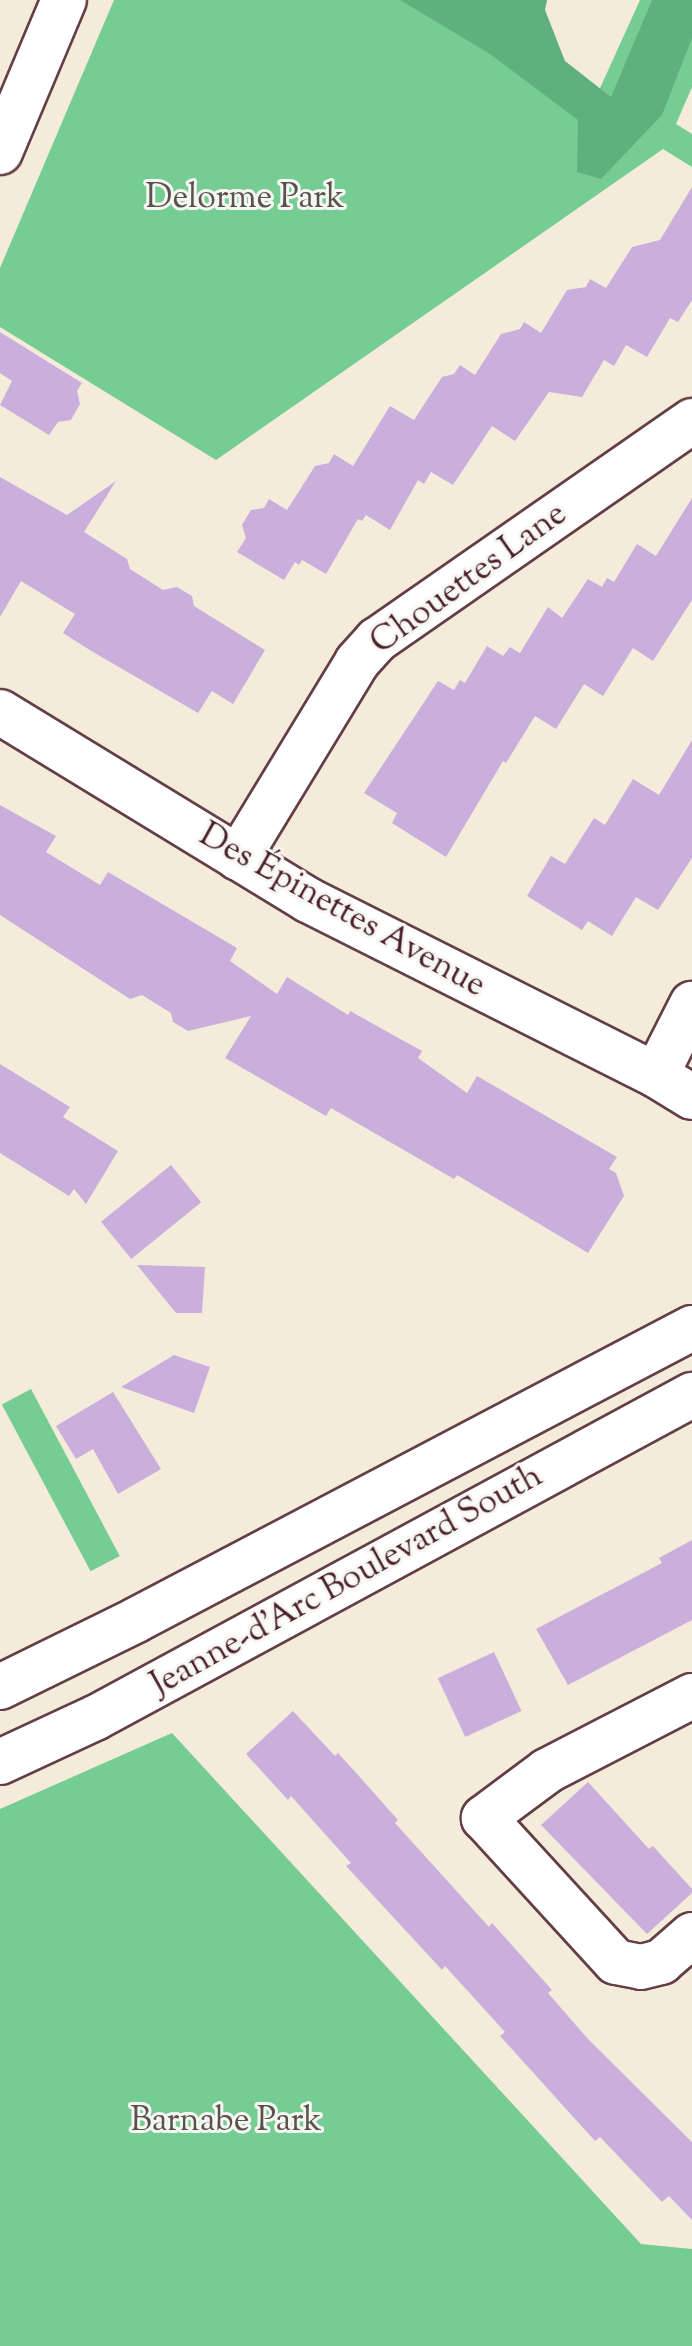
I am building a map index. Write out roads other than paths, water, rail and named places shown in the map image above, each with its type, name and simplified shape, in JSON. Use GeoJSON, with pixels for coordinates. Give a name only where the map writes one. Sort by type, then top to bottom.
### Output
{"type":"FeatureCollection","features":[{"type":"Feature","properties":{"kind":"street"},"geometry":{"type":"LineString","coordinates":[[0,152],[64,0]]}},
{"type":"Feature","properties":{"kind":"street","name":"Chouettes Lane"},"geometry":{"type":"LineString","coordinates":[[238,858],[357,662],[377,640],[692,421]]}},
{"type":"Feature","properties":{"kind":"street","name":"Des Épinettes Avenue"},"geometry":{"type":"LineString","coordinates":[[0,712],[308,900],[674,1086]]}},
{"type":"Feature","properties":{"kind":"street"},"geometry":{"type":"LineString","coordinates":[[674,1086],[692,1004]]}},
{"type":"Feature","properties":{"kind":"street","name":"Jeanne-d'Arc Boulevard South"},"geometry":{"type":"LineString","coordinates":[[0,1687],[150,1612],[692,1328]]}},
{"type":"Feature","properties":{"kind":"street","name":"Jeanne-d'Arc Boulevard South"},"geometry":{"type":"LineString","coordinates":[[0,1762],[95,1718],[692,1395]]}},
{"type":"Feature","properties":{"kind":"street"},"geometry":{"type":"LineString","coordinates":[[692,1696],[547,1771],[484,1818],[616,1962],[641,1967],[661,1962],[692,1935]]}},
{"type":"Feature","properties":{"kind":"park label","name":"Delorme Park"},"geometry":{"type":"Point","coordinates":[245,199]}},
{"type":"Feature","properties":{"kind":"park label","name":"Barnabe Park"},"geometry":{"type":"Point","coordinates":[226,2122]}}]}
